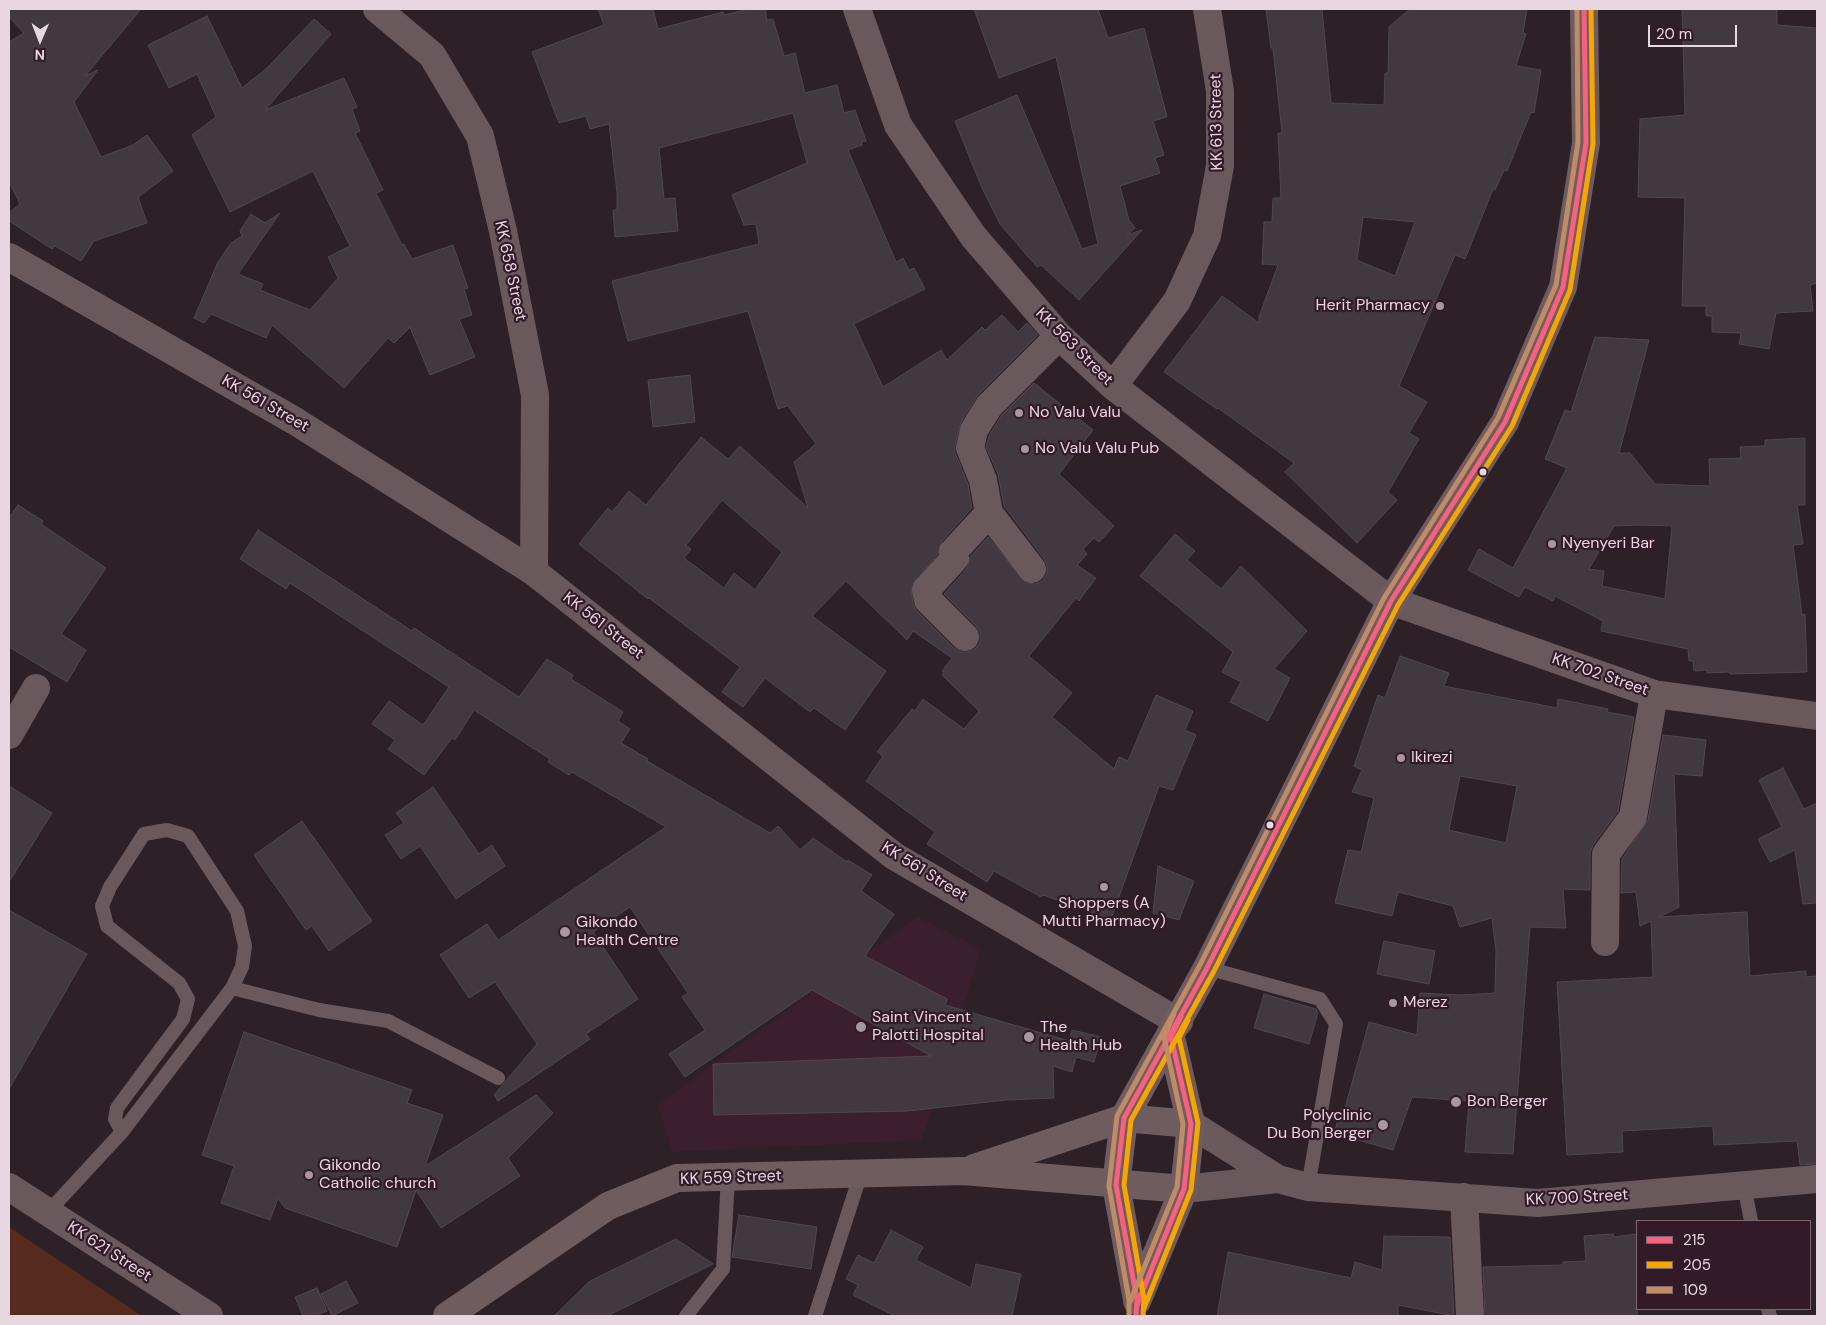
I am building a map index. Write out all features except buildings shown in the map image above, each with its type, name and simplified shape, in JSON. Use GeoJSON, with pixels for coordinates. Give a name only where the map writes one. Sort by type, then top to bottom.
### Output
{"type":"FeatureCollection","features":[{"type":"Feature","properties":{"kind":"main road"},"geometry":{"type":"LineString","coordinates":[[1137,1308],[1116,1185],[1124,1118],[1175,1029],[1207,968],[1391,601],[1505,422],[1563,287],[1586,143],[1584,9]]}},
{"type":"Feature","properties":{"kind":"main road"},"geometry":{"type":"LineString","coordinates":[[1137,1308],[1184,1189],[1191,1124],[1175,1029]]}},
{"type":"Feature","properties":{"kind":"main road","name":"KK 559 Street"},"geometry":{"type":"LineString","coordinates":[[963,1171],[1124,1118],[1191,1124]]}},
{"type":"Feature","properties":{"kind":"main road","name":"KK 559 Street"},"geometry":{"type":"LineString","coordinates":[[447,1316],[608,1206],[677,1178],[963,1171],[1116,1185],[1184,1189]]}},
{"type":"Feature","properties":{"kind":"street","name":"KK 563 Street"},"geometry":{"type":"LineString","coordinates":[[857,9],[898,125],[974,236],[1059,336],[1113,386],[1391,601]]}},
{"type":"Feature","properties":{"kind":"street","name":"KK 613 Street"},"geometry":{"type":"LineString","coordinates":[[1113,386],[1177,301],[1207,236],[1220,166],[1220,91],[1207,9]]}},
{"type":"Feature","properties":{"kind":"street","name":"KK 658 Street"},"geometry":{"type":"LineString","coordinates":[[380,10],[432,56],[480,136],[503,231],[535,395],[534,572]]}},
{"type":"Feature","properties":{"kind":"street","name":"KK 561 Street"},"geometry":{"type":"LineString","coordinates":[[9,257],[295,421],[534,572],[894,856],[1175,1029]]}},
{"type":"Feature","properties":{"kind":"street"},"geometry":{"type":"LineString","coordinates":[[1032,569],[990,513],[983,480],[970,448],[974,430],[989,406],[1059,336]]}},
{"type":"Feature","properties":{"kind":"street"},"geometry":{"type":"LineString","coordinates":[[965,637],[928,600],[926,590],[956,558],[953,552],[990,513]]}},
{"type":"Feature","properties":{"kind":"street","name":"KK 702 Street"},"geometry":{"type":"LineString","coordinates":[[1391,601],[1654,694],[1817,716]]}},
{"type":"Feature","properties":{"kind":"street"},"geometry":{"type":"LineString","coordinates":[[9,735],[36,688]]}},
{"type":"Feature","properties":{"kind":"street"},"geometry":{"type":"LineString","coordinates":[[1605,942],[1606,854],[1633,817],[1654,694]]}},
{"type":"Feature","properties":{"kind":"street","name":"KK 700 Street"},"geometry":{"type":"LineString","coordinates":[[1191,1124],[1278,1179],[1308,1187],[1538,1202],[1817,1179]]}},
{"type":"Feature","properties":{"kind":"street","name":"KK 700 Street"},"geometry":{"type":"LineString","coordinates":[[1184,1189],[1278,1179]]}},
{"type":"Feature","properties":{"kind":"street","name":"KK 621 Street"},"geometry":{"type":"LineString","coordinates":[[9,1187],[209,1316]]}},
{"type":"Feature","properties":{"kind":"street"},"geometry":{"type":"LineString","coordinates":[[1464,1197],[1470,1316]]}},
{"type":"Feature","properties":{"kind":"lane"},"geometry":{"type":"LineString","coordinates":[[48,1212],[122,1132],[232,988],[242,967],[245,946],[237,911],[188,836],[167,830],[144,834],[110,887],[102,906],[107,926],[178,982],[188,1000],[183,1019],[117,1108],[115,1120],[122,1132]]}},
{"type":"Feature","properties":{"kind":"lane"},"geometry":{"type":"LineString","coordinates":[[1207,968],[1320,999],[1336,1024],[1308,1187]]}},
{"type":"Feature","properties":{"kind":"lane"},"geometry":{"type":"LineString","coordinates":[[232,988],[320,1010],[388,1021],[498,1078]]}},
{"type":"Feature","properties":{"kind":"lane"},"geometry":{"type":"LineString","coordinates":[[816,1316],[861,1173]]}},
{"type":"Feature","properties":{"kind":"lane"},"geometry":{"type":"LineString","coordinates":[[686,1316],[723,1269],[728,1176]]}},
{"type":"Feature","properties":{"kind":"lane"},"geometry":{"type":"LineString","coordinates":[[1744,1185],[1751,1220]]}},
{"type":"Feature","properties":{"kind":"shaded area","name":"Saint Vincent Palotti Hospital"},"geometry":{"type":"Polygon","coordinates":[[[917,917],[981,949],[922,1140],[672,1152],[658,1104],[917,917]]]}},
{"type":"Feature","properties":{"kind":"shaded area"},"geometry":{"type":"Polygon","coordinates":[[[9,1227],[142,1316],[9,1316],[9,1227]]]}},
{"type":"Feature","properties":{"kind":"transit line","name":"109"},"geometry":{"type":"LineString","coordinates":[[1129,1316],[1129,1300],[1109,1186],[1117,1116],[1200,965],[1384,598],[1498,418],[1556,285],[1578,142],[1577,9]]}},
{"type":"Feature","properties":{"kind":"transit line","name":"215"},"geometry":{"type":"LineString","coordinates":[[1136,1316],[1137,1300],[1116,1185],[1124,1118],[1207,968],[1391,601],[1505,422],[1563,287],[1586,143],[1584,9]]}},
{"type":"Feature","properties":{"kind":"transit line","name":"205"},"geometry":{"type":"LineString","coordinates":[[1143,1316],[1144,1299],[1124,1185],[1131,1120],[1214,971],[1398,605],[1512,426],[1570,290],[1593,144],[1591,9]]}},
{"type":"Feature","properties":{"kind":"transit line","name":"109"},"geometry":{"type":"LineString","coordinates":[[1130,1302],[1177,1187],[1183,1124],[1164,1037],[1174,1014]]}},
{"type":"Feature","properties":{"kind":"transit line","name":"215"},"geometry":{"type":"LineString","coordinates":[[1137,1305],[1184,1189],[1191,1124],[1171,1037],[1181,1017]]}},
{"type":"Feature","properties":{"kind":"transit line","name":"205"},"geometry":{"type":"LineString","coordinates":[[1144,1308],[1191,1190],[1198,1123],[1179,1038],[1188,1020]]}},
{"type":"Feature","properties":{"kind":"place","name":"Herit Pharmacy"},"geometry":{"type":"Point","coordinates":[1440,306]}},
{"type":"Feature","properties":{"kind":"place","name":"No Valu Valu"},"geometry":{"type":"Point","coordinates":[1019,413]}},
{"type":"Feature","properties":{"kind":"place","name":"No Valu Valu Pub"},"geometry":{"type":"Point","coordinates":[1025,449]}},
{"type":"Feature","properties":{"kind":"place","name":"Nyenyeri Bar"},"geometry":{"type":"Point","coordinates":[1552,544]}},
{"type":"Feature","properties":{"kind":"place","name":"Ikirezi"},"geometry":{"type":"Point","coordinates":[1401,758]}},
{"type":"Feature","properties":{"kind":"place","name":"Shoppers (A Mutti Pharmacy)"},"geometry":{"type":"Point","coordinates":[1104,887]}},
{"type":"Feature","properties":{"kind":"place","name":"Gikondo Health Centre"},"geometry":{"type":"Point","coordinates":[565,932]}},
{"type":"Feature","properties":{"kind":"place","name":"Merez"},"geometry":{"type":"Point","coordinates":[1393,1003]}},
{"type":"Feature","properties":{"kind":"place","name":"Saint Vincent Palotti Hospital"},"geometry":{"type":"Point","coordinates":[861,1027]}},
{"type":"Feature","properties":{"kind":"place","name":"The Health Hub"},"geometry":{"type":"Point","coordinates":[1029,1037]}},
{"type":"Feature","properties":{"kind":"place","name":"Bon Berger"},"geometry":{"type":"Point","coordinates":[1456,1102]}},
{"type":"Feature","properties":{"kind":"place","name":"Polyclinic Du Bon Berger"},"geometry":{"type":"Point","coordinates":[1383,1125]}},
{"type":"Feature","properties":{"kind":"place","name":"Gikondo Catholic church"},"geometry":{"type":"Point","coordinates":[309,1175]}}]}
